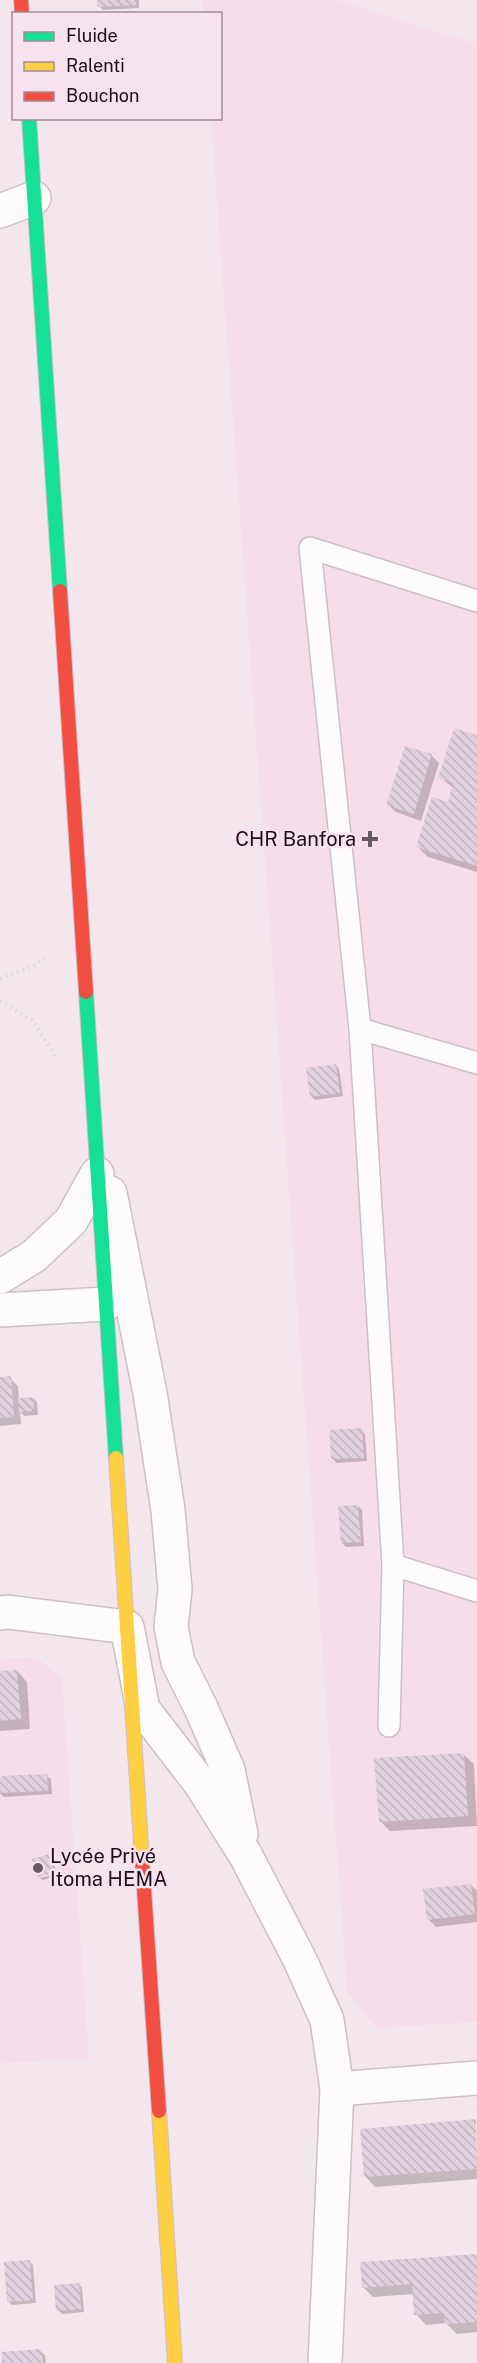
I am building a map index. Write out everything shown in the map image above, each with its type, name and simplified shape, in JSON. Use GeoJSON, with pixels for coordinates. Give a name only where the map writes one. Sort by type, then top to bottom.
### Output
{"type":"FeatureCollection","features":[{"type":"Feature","properties":{"kind":"street"},"geometry":{"type":"LineString","coordinates":[[29,120],[175,2363]]}},
{"type":"Feature","properties":{"kind":"street"},"geometry":{"type":"LineString","coordinates":[[0,211],[34,198]]}},
{"type":"Feature","properties":{"kind":"street"},"geometry":{"type":"LineString","coordinates":[[95,1130],[105,1164],[154,1416],[168,1510],[175,1589],[171,1628],[178,1662],[228,1770],[246,1856]]}},
{"type":"Feature","properties":{"kind":"street"},"geometry":{"type":"LineString","coordinates":[[0,1277],[33,1256],[71,1221],[98,1174]]}},
{"type":"Feature","properties":{"kind":"street"},"geometry":{"type":"LineString","coordinates":[[0,1310],[106,1304]]}},
{"type":"Feature","properties":{"kind":"street"},"geometry":{"type":"LineString","coordinates":[[0,1613],[8,1612],[126,1627]]}},
{"type":"Feature","properties":{"kind":"street"},"geometry":{"type":"LineString","coordinates":[[126,1627],[142,1709],[200,1783],[246,1856],[300,1960],[327,2020],[337,2089],[325,2363]]}},
{"type":"Feature","properties":{"kind":"street"},"geometry":{"type":"LineString","coordinates":[[337,2089],[477,2078]]}},
{"type":"Feature","properties":{"kind":"lane"},"geometry":{"type":"LineString","coordinates":[[389,1726],[393,1565],[360,1029],[310,548],[477,601]]}},
{"type":"Feature","properties":{"kind":"lane"},"geometry":{"type":"LineString","coordinates":[[360,1029],[477,1063]]}},
{"type":"Feature","properties":{"kind":"lane"},"geometry":{"type":"LineString","coordinates":[[393,1565],[477,1591]]}},
{"type":"Feature","properties":{"kind":"shaded area","name":"CHR Banfora"},"geometry":{"type":"Polygon","coordinates":[[[202,0],[336,0],[477,44],[477,2022],[376,2028],[347,1992],[211,120],[222,120],[222,12],[203,12],[202,0]]]}},
{"type":"Feature","properties":{"kind":"shaded area","name":"Lycée Privé Itoma HEMA"},"geometry":{"type":"Polygon","coordinates":[[[36,1657],[62,1678],[89,2059],[0,2063],[0,1659],[36,1657]]]}},
{"type":"Feature","properties":{"kind":"building"},"geometry":{"type":"Polygon","coordinates":[[[97,0],[136,0],[136,5],[97,7],[97,0]]]}},
{"type":"Feature","properties":{"kind":"building"},"geometry":{"type":"Polygon","coordinates":[[[454,728],[477,735],[477,866],[416,847],[432,797],[448,802],[453,783],[438,778],[454,728]]]}},
{"type":"Feature","properties":{"kind":"building"},"geometry":{"type":"Polygon","coordinates":[[[405,746],[432,754],[414,814],[386,805],[405,746]]]}},
{"type":"Feature","properties":{"kind":"building"},"geometry":{"type":"Polygon","coordinates":[[[336,1064],[340,1093],[310,1097],[306,1068],[336,1064]]]}},
{"type":"Feature","properties":{"kind":"building"},"geometry":{"type":"Polygon","coordinates":[[[11,1376],[14,1417],[0,1418],[0,1377],[11,1376]]]}},
{"type":"Feature","properties":{"kind":"building"},"geometry":{"type":"Polygon","coordinates":[[[33,1397],[34,1411],[19,1412],[18,1398],[33,1397]]]}},
{"type":"Feature","properties":{"kind":"building"},"geometry":{"type":"Polygon","coordinates":[[[362,1428],[364,1458],[331,1459],[329,1430],[362,1428]]]}},
{"type":"Feature","properties":{"kind":"building"},"geometry":{"type":"Polygon","coordinates":[[[358,1505],[361,1542],[341,1543],[338,1506],[358,1505]]]}},
{"type":"Feature","properties":{"kind":"building"},"geometry":{"type":"Polygon","coordinates":[[[17,1670],[21,1719],[0,1721],[0,1671],[17,1670]]]}},
{"type":"Feature","properties":{"kind":"building"},"geometry":{"type":"Polygon","coordinates":[[[464,1753],[468,1816],[379,1822],[374,1758],[464,1753]]]}},
{"type":"Feature","properties":{"kind":"building"},"geometry":{"type":"Polygon","coordinates":[[[47,1774],[48,1791],[0,1793],[0,1776],[47,1774]]]}},
{"type":"Feature","properties":{"kind":"building"},"geometry":{"type":"Polygon","coordinates":[[[49,1854],[54,1873],[37,1877],[32,1859],[49,1854]]]}},
{"type":"Feature","properties":{"kind":"building"},"geometry":{"type":"Polygon","coordinates":[[[471,1884],[475,1914],[427,1920],[423,1889],[471,1884]]]}},
{"type":"Feature","properties":{"kind":"building"},"geometry":{"type":"Polygon","coordinates":[[[476,2119],[477,2169],[364,2177],[360,2129],[476,2119]]]}},
{"type":"Feature","properties":{"kind":"building"},"geometry":{"type":"Polygon","coordinates":[[[477,2254],[477,2322],[445,2324],[444,2313],[414,2315],[412,2284],[362,2288],[360,2262],[477,2254]]]}},
{"type":"Feature","properties":{"kind":"building"},"geometry":{"type":"Polygon","coordinates":[[[30,2260],[33,2300],[7,2302],[4,2262],[30,2260]]]}},
{"type":"Feature","properties":{"kind":"building"},"geometry":{"type":"Polygon","coordinates":[[[79,2283],[81,2309],[56,2311],[54,2285],[79,2283]]]}},
{"type":"Feature","properties":{"kind":"building"},"geometry":{"type":"Polygon","coordinates":[[[41,2349],[43,2363],[2,2363],[1,2352],[41,2349]]]}},
{"type":"Feature","properties":{"kind":"traffic: fast"},"geometry":{"type":"LineString","coordinates":[[29,120],[60,591]]}},
{"type":"Feature","properties":{"kind":"traffic: fast"},"geometry":{"type":"LineString","coordinates":[[86,992],[116,1458]]}},
{"type":"Feature","properties":{"kind":"traffic: slow"},"geometry":{"type":"LineString","coordinates":[[116,1458],[142,1859]]}},
{"type":"Feature","properties":{"kind":"traffic: slow"},"geometry":{"type":"LineString","coordinates":[[159,2111],[175,2363]]}},
{"type":"Feature","properties":{"kind":"traffic: jam"},"geometry":{"type":"LineString","coordinates":[[21,0],[22,12]]}},
{"type":"Feature","properties":{"kind":"traffic: jam"},"geometry":{"type":"LineString","coordinates":[[60,591],[86,992]]}},
{"type":"Feature","properties":{"kind":"traffic: jam"},"geometry":{"type":"LineString","coordinates":[[142,1859],[159,2111]]}},
{"type":"Feature","properties":{"kind":"place","name":"CHR Banfora"},"geometry":{"type":"Point","coordinates":[370,839]}},
{"type":"Feature","properties":{"kind":"place","name":"Lycée Privé Itoma HEMA"},"geometry":{"type":"Point","coordinates":[38,1868]}}]}
